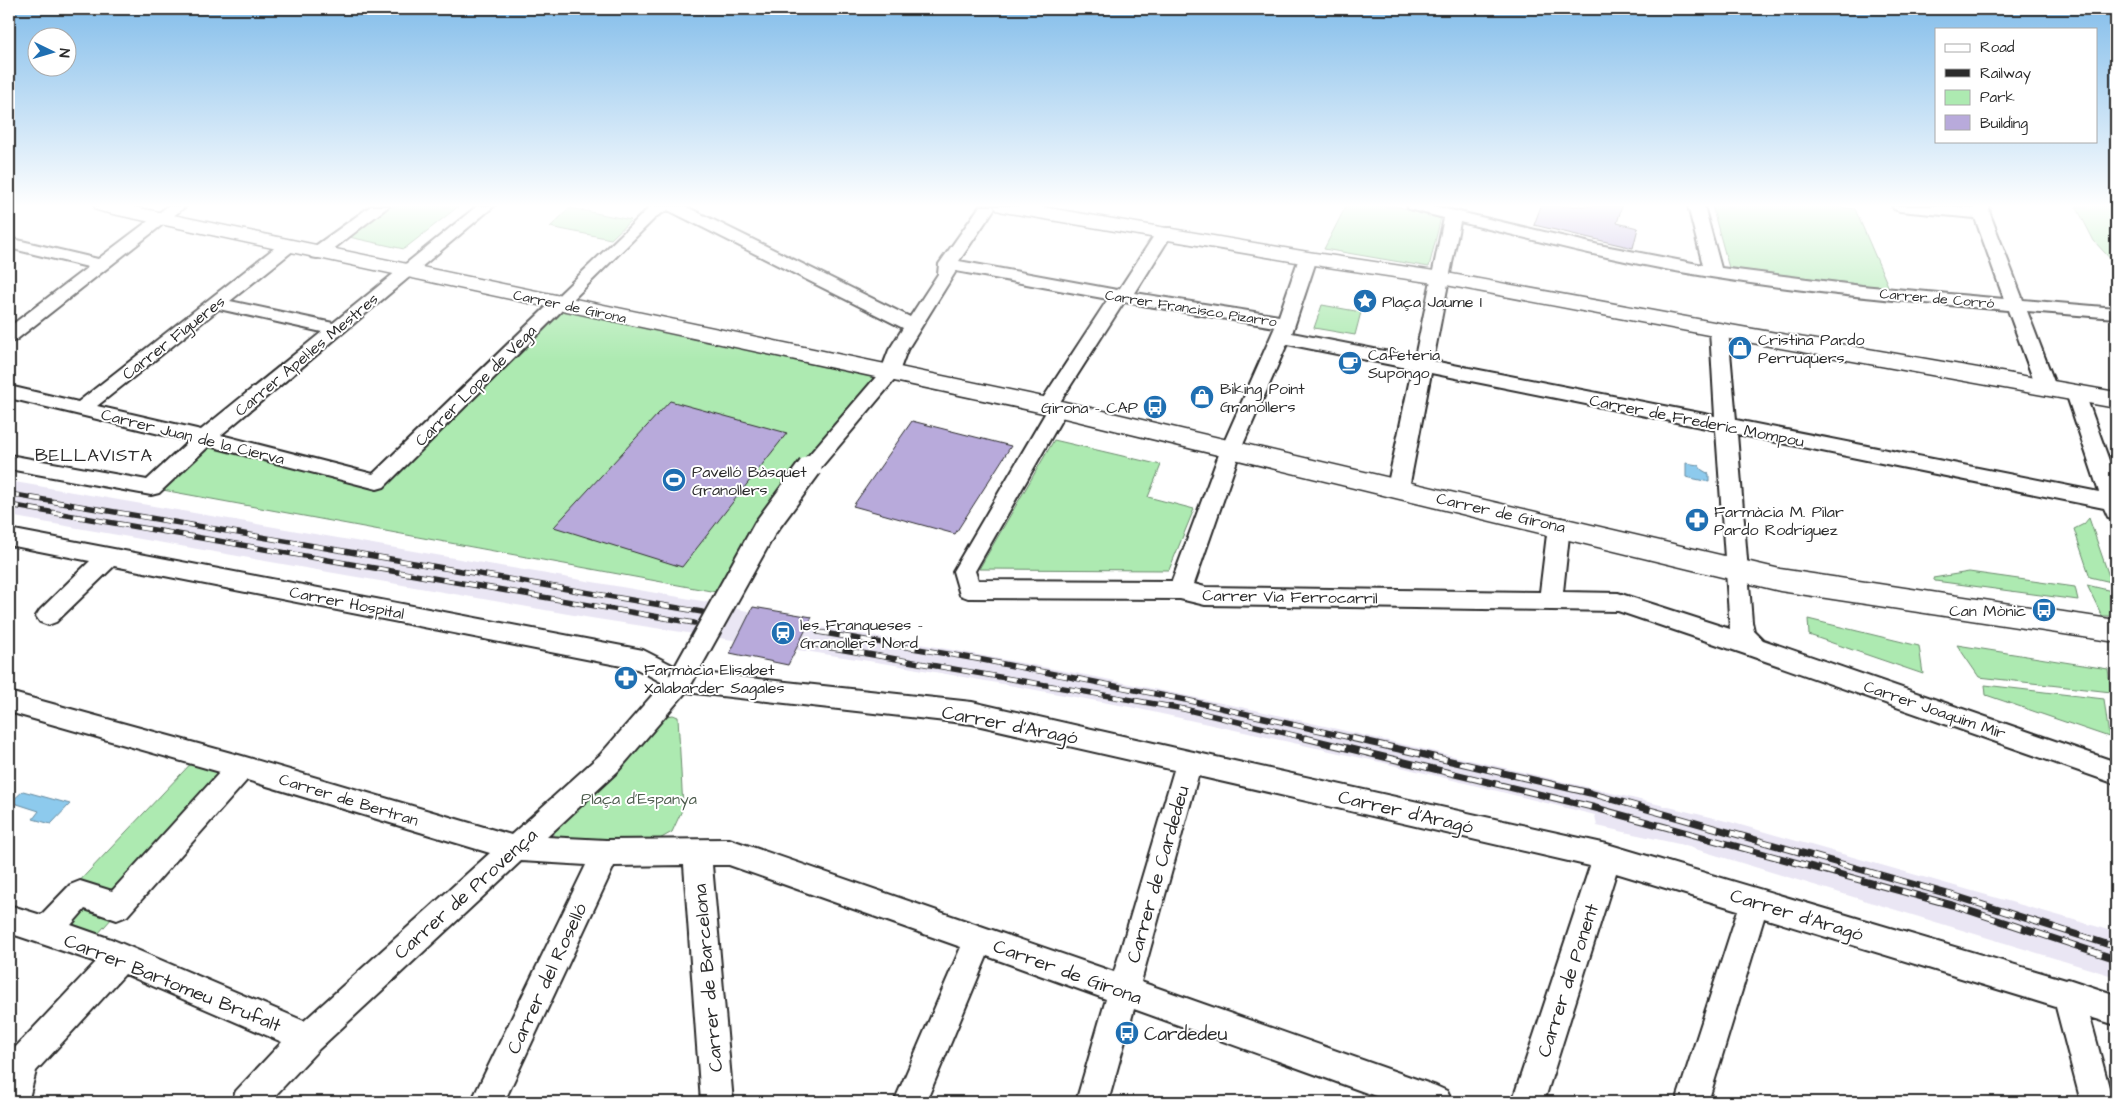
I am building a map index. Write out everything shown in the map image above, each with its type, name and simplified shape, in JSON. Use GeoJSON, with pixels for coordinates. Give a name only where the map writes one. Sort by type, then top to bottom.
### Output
{"type":"FeatureCollection","features":[{"type":"Feature","properties":{"kind":"street"},"geometry":{"type":"LineString","coordinates":[[69,258],[102,266]]}},
{"type":"Feature","properties":{"kind":"street"},"geometry":{"type":"LineString","coordinates":[[9,336],[112,258]]}},
{"type":"Feature","properties":{"kind":"street","name":"Carrer Figueres"},"geometry":{"type":"LineString","coordinates":[[81,409],[273,258]]}},
{"type":"Feature","properties":{"kind":"street","name":"Carrer de Girona"},"geometry":{"type":"LineString","coordinates":[[344,258],[1053,407],[1737,568],[1780,580],[2116,631]]}},
{"type":"Feature","properties":{"kind":"street","name":"Carrer Apel·les Mestres"},"geometry":{"type":"LineString","coordinates":[[9,462],[152,488],[205,438],[422,258]]}},
{"type":"Feature","properties":{"kind":"street","name":"Carrer Lope de Vega"},"geometry":{"type":"LineString","coordinates":[[376,482],[605,258]]}},
{"type":"Feature","properties":{"kind":"street"},"geometry":{"type":"LineString","coordinates":[[777,258],[914,326]]}},
{"type":"Feature","properties":{"kind":"street"},"geometry":{"type":"LineString","coordinates":[[680,681],[765,528],[810,467],[890,373],[898,350],[947,274],[948,264],[953,258]]}},
{"type":"Feature","properties":{"kind":"street"},"geometry":{"type":"LineString","coordinates":[[1053,407],[1119,296],[1127,292],[1149,258]]}},
{"type":"Feature","properties":{"kind":"street"},"geometry":{"type":"LineString","coordinates":[[1180,590],[1231,449],[1283,330],[1308,258],[1442,278],[1719,330],[2116,400]]}},
{"type":"Feature","properties":{"kind":"street"},"geometry":{"type":"LineString","coordinates":[[1398,488],[1446,258]]}},
{"type":"Feature","properties":{"kind":"street","name":"Carrer de Corró"},"geometry":{"type":"LineString","coordinates":[[1639,258],[1713,272],[1891,295],[2116,313]]}},
{"type":"Feature","properties":{"kind":"street"},"geometry":{"type":"LineString","coordinates":[[1709,258],[1713,272]]}},
{"type":"Feature","properties":{"kind":"street"},"geometry":{"type":"LineString","coordinates":[[2000,258],[2046,387]]}},
{"type":"Feature","properties":{"kind":"street","name":"Carrer Francisco Pizarro"},"geometry":{"type":"LineString","coordinates":[[948,264],[1119,296],[1283,330]]}},
{"type":"Feature","properties":{"kind":"street"},"geometry":{"type":"LineString","coordinates":[[216,303],[336,329]]}},
{"type":"Feature","properties":{"kind":"street","name":"Carrer de Frederic Mompou"},"geometry":{"type":"LineString","coordinates":[[1283,330],[1423,366],[2114,506]]}},
{"type":"Feature","properties":{"kind":"street"},"geometry":{"type":"LineString","coordinates":[[1719,330],[1740,622],[1743,635],[1754,647]]}},
{"type":"Feature","properties":{"kind":"street","name":"Carrer Juan de la Cierva"},"geometry":{"type":"LineString","coordinates":[[9,392],[205,438],[376,482]]}},
{"type":"Feature","properties":{"kind":"street"},"geometry":{"type":"LineString","coordinates":[[2076,393],[2114,506]]}},
{"type":"Feature","properties":{"kind":"street","name":"Carrer Via Ferrocarril"},"geometry":{"type":"LineString","coordinates":[[1053,407],[964,571],[968,589],[1180,590],[1205,596],[1618,602],[1754,647]]}},
{"type":"Feature","properties":{"kind":"street"},"geometry":{"type":"LineString","coordinates":[[1551,600],[1559,526]]}},
{"type":"Feature","properties":{"kind":"street","name":"Carrer Hospital"},"geometry":{"type":"LineString","coordinates":[[9,537],[643,660],[680,681]]}},
{"type":"Feature","properties":{"kind":"street"},"geometry":{"type":"LineString","coordinates":[[48,616],[109,557]]}},
{"type":"Feature","properties":{"kind":"street","name":"Carrer Joaquim Mir"},"geometry":{"type":"LineString","coordinates":[[1754,647],[2116,773]]}},
{"type":"Feature","properties":{"kind":"street","name":"Carrer d'Aragó"},"geometry":{"type":"LineString","coordinates":[[680,681],[972,713],[1607,857],[2068,994],[2116,1010]]}},
{"type":"Feature","properties":{"kind":"street","name":"Carrer de Provença"},"geometry":{"type":"LineString","coordinates":[[247,1102],[308,1038],[609,763],[680,681]]}},
{"type":"Feature","properties":{"kind":"street","name":"Carrer de Bertran"},"geometry":{"type":"LineString","coordinates":[[9,702],[242,767],[514,848],[606,853],[696,853]]}},
{"type":"Feature","properties":{"kind":"street","name":"Carrer de Cardedeu"},"geometry":{"type":"LineString","coordinates":[[1092,1102],[1189,762]]}},
{"type":"Feature","properties":{"kind":"street"},"geometry":{"type":"LineString","coordinates":[[45,932],[80,894],[117,906],[242,767]]}},
{"type":"Feature","properties":{"kind":"street","name":"Carrer de Girona"},"geometry":{"type":"LineString","coordinates":[[696,853],[729,852],[1436,1102]]}},
{"type":"Feature","properties":{"kind":"street","name":"Carrer del Roselló"},"geometry":{"type":"LineString","coordinates":[[487,1102],[606,853]]}},
{"type":"Feature","properties":{"kind":"street","name":"Carrer de Barcelona"},"geometry":{"type":"LineString","coordinates":[[696,853],[717,1102]]}},
{"type":"Feature","properties":{"kind":"street","name":"Carrer de Ponent"},"geometry":{"type":"LineString","coordinates":[[1528,1102],[1607,857]]}},
{"type":"Feature","properties":{"kind":"street"},"geometry":{"type":"LineString","coordinates":[[1692,1102],[1755,901]]}},
{"type":"Feature","properties":{"kind":"street","name":"Carrer Bartomeu Brufalt"},"geometry":{"type":"LineString","coordinates":[[9,919],[101,949],[308,1038]]}},
{"type":"Feature","properties":{"kind":"street"},"geometry":{"type":"LineString","coordinates":[[910,1102],[979,939]]}},
{"type":"Feature","properties":{"kind":"street"},"geometry":{"type":"LineString","coordinates":[[12,1102],[22,1063],[120,958]]}},
{"type":"Feature","properties":{"kind":"street"},"geometry":{"type":"LineString","coordinates":[[2068,994],[2097,1102]]}},
{"type":"Feature","properties":{"kind":"shaded area"},"geometry":{"type":"Polygon","coordinates":[[[9,481],[702,601],[819,627],[1096,677],[1260,711],[1595,789],[1730,822],[2116,932],[2116,977],[1679,844],[1597,826],[1595,815],[1380,762],[1130,707],[1014,686],[895,665],[591,618],[9,516],[9,481]]]}},
{"type":"Feature","properties":{"kind":"green space"},"geometry":{"type":"Polygon","coordinates":[[[1376,258],[1431,258],[1429,267],[1376,258]]]}},
{"type":"Feature","properties":{"kind":"green space"},"geometry":{"type":"Polygon","coordinates":[[[1726,258],[1876,258],[1889,288],[1729,268],[1726,258]]]}},
{"type":"Feature","properties":{"kind":"green space"},"geometry":{"type":"Polygon","coordinates":[[[2109,258],[2116,258],[2116,265],[2109,258]]]}},
{"type":"Feature","properties":{"kind":"green space"},"geometry":{"type":"Polygon","coordinates":[[[558,303],[890,373],[727,594],[152,488],[205,438],[377,482],[558,303]]]}},
{"type":"Feature","properties":{"kind":"green space"},"geometry":{"type":"Polygon","coordinates":[[[1322,305],[1361,312],[1355,335],[1314,328],[1322,305]]]}},
{"type":"Feature","properties":{"kind":"green space"},"geometry":{"type":"Polygon","coordinates":[[[1054,440],[1161,465],[1148,497],[1194,509],[1169,570],[979,569],[1054,440]]]}},
{"type":"Feature","properties":{"kind":"green space"},"geometry":{"type":"Polygon","coordinates":[[[2089,518],[2111,582],[2090,577],[2074,529],[2084,524],[2089,518]]]}},
{"type":"Feature","properties":{"kind":"green space"},"geometry":{"type":"Polygon","coordinates":[[[1969,572],[2075,587],[2078,600],[1935,581],[1933,578],[1969,572]]]}},
{"type":"Feature","properties":{"kind":"green space"},"geometry":{"type":"Polygon","coordinates":[[[2087,585],[2116,592],[2116,616],[2102,616],[2087,585]]]}},
{"type":"Feature","properties":{"kind":"green space"},"geometry":{"type":"Polygon","coordinates":[[[1808,619],[1919,646],[1923,674],[1809,635],[1808,619]]]}},
{"type":"Feature","properties":{"kind":"green space"},"geometry":{"type":"Polygon","coordinates":[[[1957,645],[2108,669],[2111,692],[1979,677],[1957,645]]]}},
{"type":"Feature","properties":{"kind":"green space"},"geometry":{"type":"Polygon","coordinates":[[[1985,685],[2104,699],[2109,737],[1986,695],[1985,685]]]}},
{"type":"Feature","properties":{"kind":"green space","name":"Plaça d'Espanya"},"geometry":{"type":"Polygon","coordinates":[[[673,715],[678,717],[683,808],[672,832],[656,841],[554,842],[554,818],[658,717],[673,715]]]}},
{"type":"Feature","properties":{"kind":"green space"},"geometry":{"type":"Polygon","coordinates":[[[199,755],[246,768],[88,945],[35,928],[199,755]]]}},
{"type":"Feature","properties":{"kind":"water"},"geometry":{"type":"Polygon","coordinates":[[[1686,463],[1698,465],[1709,474],[1709,482],[1686,477],[1686,463]]]}},
{"type":"Feature","properties":{"kind":"water"},"geometry":{"type":"Polygon","coordinates":[[[23,791],[70,804],[51,824],[33,819],[39,811],[11,802],[23,791]]]}},
{"type":"Feature","properties":{"kind":"building","name":"Pavelló Bàsquet Granollers"},"geometry":{"type":"Polygon","coordinates":[[[670,401],[787,433],[682,567],[554,527],[670,401]]]}},
{"type":"Feature","properties":{"kind":"building"},"geometry":{"type":"Polygon","coordinates":[[[912,421],[1011,446],[955,534],[853,506],[912,421]]]}},
{"type":"Feature","properties":{"kind":"building"},"geometry":{"type":"Polygon","coordinates":[[[753,607],[812,617],[788,665],[730,653],[753,607]]]}},
{"type":"Feature","properties":{"kind":"railway"},"geometry":{"type":"LineString","coordinates":[[9,494],[702,612]]}},
{"type":"Feature","properties":{"kind":"railway"},"geometry":{"type":"LineString","coordinates":[[9,505],[694,623]]}},
{"type":"Feature","properties":{"kind":"railway"},"geometry":{"type":"LineString","coordinates":[[818,632],[983,660],[1186,700],[1356,739]]}},
{"type":"Feature","properties":{"kind":"railway"},"geometry":{"type":"LineString","coordinates":[[810,644],[1184,709],[1310,739]]}},
{"type":"Feature","properties":{"kind":"railway"},"geometry":{"type":"LineString","coordinates":[[1305,738],[1592,807],[1952,905],[2116,959]]}},
{"type":"Feature","properties":{"kind":"railway"},"geometry":{"type":"LineString","coordinates":[[1351,738],[1590,793],[1955,896],[2116,947]]}},
{"type":"Feature","properties":{"kind":"place","name":"Plaça Jaume I"},"geometry":{"type":"Point","coordinates":[1365,301]}},
{"type":"Feature","properties":{"kind":"place","name":"Cristina Pardo Perruquers"},"geometry":{"type":"Point","coordinates":[1740,348]}},
{"type":"Feature","properties":{"kind":"place","name":"Cafeteria Supongo"},"geometry":{"type":"Point","coordinates":[1350,363]}},
{"type":"Feature","properties":{"kind":"place","name":"Biking Point Granollers"},"geometry":{"type":"Point","coordinates":[1202,397]}},
{"type":"Feature","properties":{"kind":"place","name":"Girona - CAP"},"geometry":{"type":"Point","coordinates":[1155,407]}},
{"type":"Feature","properties":{"kind":"place","name":"Pavelló Bàsquet Granollers"},"geometry":{"type":"Point","coordinates":[674,480]}},
{"type":"Feature","properties":{"kind":"place","name":"Farmàcia M. Pilar Pardo Rodríguez"},"geometry":{"type":"Point","coordinates":[1697,520]}},
{"type":"Feature","properties":{"kind":"place","name":"Can Mònic"},"geometry":{"type":"Point","coordinates":[2044,610]}},
{"type":"Feature","properties":{"kind":"place","name":"les Franqueses - Granollers Nord"},"geometry":{"type":"Point","coordinates":[783,633]}},
{"type":"Feature","properties":{"kind":"place","name":"Farmàcia Elisabet Xalabarder Sagales"},"geometry":{"type":"Point","coordinates":[626,678]}},
{"type":"Feature","properties":{"kind":"place","name":"Cardedeu"},"geometry":{"type":"Point","coordinates":[1127,1033]}},
{"type":"Feature","properties":{"kind":"district","name":"BELLAVISTA"},"geometry":{"type":"Point","coordinates":[94,455]}}]}
